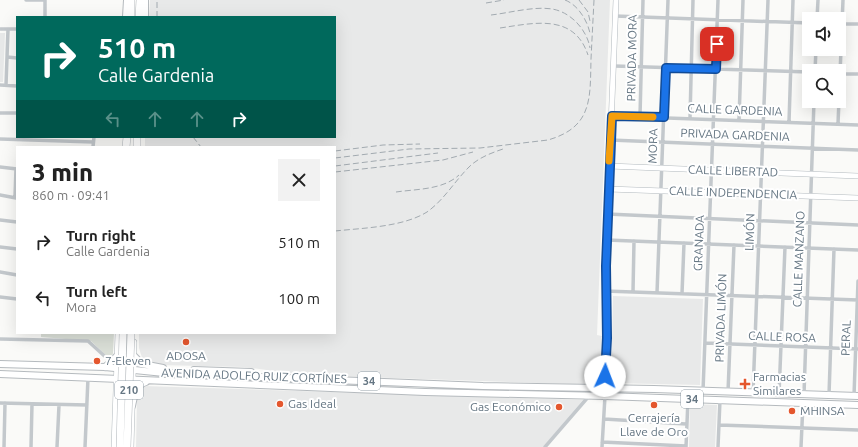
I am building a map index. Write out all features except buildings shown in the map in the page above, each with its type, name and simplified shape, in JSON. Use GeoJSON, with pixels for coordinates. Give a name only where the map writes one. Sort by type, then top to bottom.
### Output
{"type":"FeatureCollection","features":[{"type":"Feature","properties":{"kind":"highway"},"geometry":{"type":"LineString","coordinates":[[131,0],[131,16]]}},
{"type":"Feature","properties":{"kind":"highway"},"geometry":{"type":"LineString","coordinates":[[139,16],[140,0]]}},
{"type":"Feature","properties":{"kind":"highway","name":"210"},"geometry":{"type":"LineString","coordinates":[[120,447],[123,334]]}},
{"type":"Feature","properties":{"kind":"highway","name":"210"},"geometry":{"type":"LineString","coordinates":[[127,447],[131,334]]}},
{"type":"Feature","properties":{"kind":"main road"},"geometry":{"type":"LineString","coordinates":[[126,16],[127,0]]}},
{"type":"Feature","properties":{"kind":"main road"},"geometry":{"type":"LineString","coordinates":[[145,0],[145,16]]}},
{"type":"Feature","properties":{"kind":"main road"},"geometry":{"type":"LineString","coordinates":[[105,367],[117,356]]}},
{"type":"Feature","properties":{"kind":"main road"},"geometry":{"type":"LineString","coordinates":[[134,356],[142,364],[156,368],[260,372],[292,378]]}},
{"type":"Feature","properties":{"kind":"main road","name":"AVENIDA ADOLFO RUIZ CORTÍNES"},"geometry":{"type":"LineString","coordinates":[[0,364],[105,367],[164,373],[540,388],[605,388]]}},
{"type":"Feature","properties":{"kind":"main road","name":"AVENIDA ADOLFO RUIZ CORTÍNES"},"geometry":{"type":"LineString","coordinates":[[0,374],[425,392],[589,396]]}},
{"type":"Feature","properties":{"kind":"main road"},"geometry":{"type":"LineString","coordinates":[[132,406],[137,388],[143,383],[151,381]]}},
{"type":"Feature","properties":{"kind":"main road","name":"34"},"geometry":{"type":"LineString","coordinates":[[605,388],[856,396]]}},
{"type":"Feature","properties":{"kind":"main road","name":"34"},"geometry":{"type":"LineString","coordinates":[[589,396],[858,405]]}},
{"type":"Feature","properties":{"kind":"street"},"geometry":{"type":"LineString","coordinates":[[26,0],[45,0],[45,16]]}},
{"type":"Feature","properties":{"kind":"street"},"geometry":{"type":"LineString","coordinates":[[602,447],[607,338],[605,291],[607,214],[616,0]]}},
{"type":"Feature","properties":{"kind":"street","name":"PRIVADA MORA"},"geometry":{"type":"LineString","coordinates":[[640,116],[643,0]]}},
{"type":"Feature","properties":{"kind":"street","name":"MORA"},"geometry":{"type":"LineString","coordinates":[[657,293],[668,0]]}},
{"type":"Feature","properties":{"kind":"street"},"geometry":{"type":"LineString","coordinates":[[690,118],[693,0]]}},
{"type":"Feature","properties":{"kind":"street","name":"GRANADA"},"geometry":{"type":"LineString","coordinates":[[703,391],[718,0]]}},
{"type":"Feature","properties":{"kind":"street"},"geometry":{"type":"LineString","coordinates":[[739,120],[743,0]]}},
{"type":"Feature","properties":{"kind":"street","name":"LIMÓN"},"geometry":{"type":"LineString","coordinates":[[753,393],[768,0]]}},
{"type":"Feature","properties":{"kind":"street"},"geometry":{"type":"LineString","coordinates":[[789,122],[793,0]]}},
{"type":"Feature","properties":{"kind":"street"},"geometry":{"type":"LineString","coordinates":[[817,12],[818,0]]}},
{"type":"Feature","properties":{"kind":"street"},"geometry":{"type":"LineString","coordinates":[[842,12],[843,0]]}},
{"type":"Feature","properties":{"kind":"street"},"geometry":{"type":"LineString","coordinates":[[616,16],[802,23]]}},
{"type":"Feature","properties":{"kind":"street"},"geometry":{"type":"LineString","coordinates":[[846,24],[858,24]]}},
{"type":"Feature","properties":{"kind":"street"},"geometry":{"type":"LineString","coordinates":[[0,29],[16,29]]}},
{"type":"Feature","properties":{"kind":"street"},"geometry":{"type":"LineString","coordinates":[[6,85],[8,29]]}},
{"type":"Feature","properties":{"kind":"street"},"geometry":{"type":"LineString","coordinates":[[7,57],[16,58]]}},
{"type":"Feature","properties":{"kind":"street"},"geometry":{"type":"LineString","coordinates":[[614,66],[802,72]]}},
{"type":"Feature","properties":{"kind":"street"},"geometry":{"type":"LineString","coordinates":[[846,74],[858,74]]}},
{"type":"Feature","properties":{"kind":"street"},"geometry":{"type":"LineString","coordinates":[[0,85],[16,86]]}},
{"type":"Feature","properties":{"kind":"street","name":"CALLE MANZANO"},"geometry":{"type":"LineString","coordinates":[[804,394],[814,108]]}},
{"type":"Feature","properties":{"kind":"street"},"geometry":{"type":"LineString","coordinates":[[838,124],[839,108]]}},
{"type":"Feature","properties":{"kind":"street"},"geometry":{"type":"LineString","coordinates":[[0,113],[16,113]]}},
{"type":"Feature","properties":{"kind":"street","name":"CALLE GARDENIA"},"geometry":{"type":"LineString","coordinates":[[612,116],[858,125]]}},
{"type":"Feature","properties":{"kind":"street"},"geometry":{"type":"LineString","coordinates":[[93,146],[94,138]]}},
{"type":"Feature","properties":{"kind":"street"},"geometry":{"type":"LineString","coordinates":[[0,139],[93,142]]}},
{"type":"Feature","properties":{"kind":"street","name":"PRIVADA GARDENIA"},"geometry":{"type":"LineString","coordinates":[[610,140],[858,150]]}},
{"type":"Feature","properties":{"kind":"street","name":"CALLE LIBERTAD"},"geometry":{"type":"LineString","coordinates":[[609,166],[858,176]]}},
{"type":"Feature","properties":{"kind":"street"},"geometry":{"type":"LineString","coordinates":[[0,167],[16,169],[16,198],[0,195]]}},
{"type":"Feature","properties":{"kind":"street","name":"CALLE INDEPENDENCIA"},"geometry":{"type":"LineString","coordinates":[[608,189],[858,198]]}},
{"type":"Feature","properties":{"kind":"street"},"geometry":{"type":"LineString","coordinates":[[607,214],[858,225]]}},
{"type":"Feature","properties":{"kind":"street"},"geometry":{"type":"LineString","coordinates":[[0,220],[16,222]]}},
{"type":"Feature","properties":{"kind":"street"},"geometry":{"type":"LineString","coordinates":[[607,240],[858,250]]}},
{"type":"Feature","properties":{"kind":"street"},"geometry":{"type":"LineString","coordinates":[[633,292],[634,241]]}},
{"type":"Feature","properties":{"kind":"street"},"geometry":{"type":"LineString","coordinates":[[682,294],[684,243]]}},
{"type":"Feature","properties":{"kind":"street","name":"PRIVADA LIMÓN"},"geometry":{"type":"LineString","coordinates":[[728,392],[734,244]]}},
{"type":"Feature","properties":{"kind":"street"},"geometry":{"type":"LineString","coordinates":[[0,247],[16,250]]}},
{"type":"Feature","properties":{"kind":"street"},"geometry":{"type":"LineString","coordinates":[[779,394],[784,247]]}},
{"type":"Feature","properties":{"kind":"street"},"geometry":{"type":"LineString","coordinates":[[829,395],[834,249]]}},
{"type":"Feature","properties":{"kind":"street"},"geometry":{"type":"LineString","coordinates":[[0,272],[16,275]]}},
{"type":"Feature","properties":{"kind":"street","name":"PERAL"},"geometry":{"type":"LineString","coordinates":[[856,396],[858,281]]}},
{"type":"Feature","properties":{"kind":"street"},"geometry":{"type":"LineString","coordinates":[[605,291],[858,300]]}},
{"type":"Feature","properties":{"kind":"street"},"geometry":{"type":"LineString","coordinates":[[0,297],[16,299]]}},
{"type":"Feature","properties":{"kind":"street"},"geometry":{"type":"LineString","coordinates":[[114,447],[118,334]]}},
{"type":"Feature","properties":{"kind":"street"},"geometry":{"type":"LineString","coordinates":[[131,447],[134,334]]}},
{"type":"Feature","properties":{"kind":"street"},"geometry":{"type":"LineString","coordinates":[[0,339],[88,341],[111,362]]}},
{"type":"Feature","properties":{"kind":"street","name":"CALLE ROSA"},"geometry":{"type":"LineString","coordinates":[[705,344],[857,349]]}},
{"type":"Feature","properties":{"kind":"street"},"geometry":{"type":"LineString","coordinates":[[85,447],[88,378]]}},
{"type":"Feature","properties":{"kind":"street"},"geometry":{"type":"LineString","coordinates":[[116,392],[133,392]]}},
{"type":"Feature","properties":{"kind":"street"},"geometry":{"type":"LineString","coordinates":[[545,447],[589,396]]}},
{"type":"Feature","properties":{"kind":"street"},"geometry":{"type":"LineString","coordinates":[[602,442],[686,447],[688,399]]}},
{"type":"Feature","properties":{"kind":"street"},"geometry":{"type":"LineString","coordinates":[[718,447],[720,400]]}},
{"type":"Feature","properties":{"kind":"street"},"geometry":{"type":"LineString","coordinates":[[0,403],[87,405]]}},
{"type":"Feature","properties":{"kind":"street"},"geometry":{"type":"LineString","coordinates":[[4,447],[5,403]]}},
{"type":"Feature","properties":{"kind":"street"},"geometry":{"type":"LineString","coordinates":[[801,447],[803,403]]}},
{"type":"Feature","properties":{"kind":"street"},"geometry":{"type":"LineString","coordinates":[[31,447],[32,404]]}},
{"type":"Feature","properties":{"kind":"street"},"geometry":{"type":"LineString","coordinates":[[57,447],[59,405]]}},
{"type":"Feature","properties":{"kind":"street"},"geometry":{"type":"LineString","coordinates":[[116,406],[132,406]]}},
{"type":"Feature","properties":{"kind":"street"},"geometry":{"type":"LineString","coordinates":[[604,419],[686,424]]}},
{"type":"Feature","properties":{"kind":"street"},"geometry":{"type":"LineString","coordinates":[[719,424],[858,430]]}},
{"type":"Feature","properties":{"kind":"shaded area"},"geometry":{"type":"Polygon","coordinates":[[[150,0],[610,0],[597,335],[602,336],[600,385],[303,375],[244,367],[158,365],[143,361],[139,348],[139,334],[336,334],[336,146],[145,146],[145,138],[336,138],[336,16],[149,16],[150,0]]]}},
{"type":"Feature","properties":{"kind":"shaded area"},"geometry":{"type":"Polygon","coordinates":[[[0,33],[5,33],[3,82],[0,82],[0,33]]]}},
{"type":"Feature","properties":{"kind":"shaded area"},"geometry":{"type":"Polygon","coordinates":[[[613,296],[703,299],[700,385],[611,383],[613,296]]]}},
{"type":"Feature","properties":{"kind":"shaded area"},"geometry":{"type":"Polygon","coordinates":[[[41,334],[114,334],[113,353],[111,360],[91,341],[41,337],[41,334]]]}},
{"type":"Feature","properties":{"kind":"shaded area"},"geometry":{"type":"Polygon","coordinates":[[[144,386],[583,400],[543,447],[136,447],[137,398],[139,390],[144,386]]]}},
{"type":"Feature","properties":{"kind":"shaded area"},"geometry":{"type":"Polygon","coordinates":[[[690,404],[717,405],[715,447],[689,447],[690,404]]]}},
{"type":"Feature","properties":{"kind":"railway"},"geometry":{"type":"LineString","coordinates":[[157,0],[157,16]]}},
{"type":"Feature","properties":{"kind":"railway"},"geometry":{"type":"LineString","coordinates":[[486,3],[504,0]]}},
{"type":"Feature","properties":{"kind":"railway"},"geometry":{"type":"LineString","coordinates":[[565,0],[570,2],[578,9],[587,23],[590,33]]}},
{"type":"Feature","properties":{"kind":"railway"},"geometry":{"type":"LineString","coordinates":[[579,0],[588,12],[590,21]]}},
{"type":"Feature","properties":{"kind":"railway"},"geometry":{"type":"LineString","coordinates":[[336,158],[409,149],[480,148],[548,140],[563,134],[574,127],[581,119],[589,98],[594,0]]}},
{"type":"Feature","properties":{"kind":"railway"},"geometry":{"type":"LineString","coordinates":[[491,15],[537,8],[559,11],[566,14],[577,23],[582,29],[590,48]]}},
{"type":"Feature","properties":{"kind":"railway"},"geometry":{"type":"LineString","coordinates":[[500,28],[539,23],[563,27],[573,32],[582,42],[588,55]]}},
{"type":"Feature","properties":{"kind":"railway"},"geometry":{"type":"LineString","coordinates":[[194,138],[200,146]]}},
{"type":"Feature","properties":{"kind":"railway"},"geometry":{"type":"LineString","coordinates":[[336,151],[383,145],[420,144]]}},
{"type":"Feature","properties":{"kind":"railway"},"geometry":{"type":"LineString","coordinates":[[336,231],[395,224],[417,217],[427,212],[439,202],[476,161],[503,149]]}},
{"type":"Feature","properties":{"kind":"railway"},"geometry":{"type":"LineString","coordinates":[[336,172],[443,160],[473,152]]}},
{"type":"Feature","properties":{"kind":"railway"},"geometry":{"type":"LineString","coordinates":[[336,166],[438,153]]}},
{"type":"Feature","properties":{"kind":"railway"},"geometry":{"type":"LineString","coordinates":[[396,192],[445,184],[459,175]]}},
{"type":"Feature","properties":{"kind":"slow traffic"},"geometry":{"type":"LineString","coordinates":[[609,161],[612,116],[653,117]]}},
{"type":"Feature","properties":{"kind":"place","name":"ADOSA"},"geometry":{"type":"Point","coordinates":[186,342]}},
{"type":"Feature","properties":{"kind":"place","name":"7-Eleven"},"geometry":{"type":"Point","coordinates":[97,361]}},
{"type":"Feature","properties":{"kind":"place","name":"Farmacias Similares"},"geometry":{"type":"Point","coordinates":[745,384]}},
{"type":"Feature","properties":{"kind":"place","name":"Gas Ideal"},"geometry":{"type":"Point","coordinates":[280,404]}},
{"type":"Feature","properties":{"kind":"place","name":"Cerrajería Llave de Oro"},"geometry":{"type":"Point","coordinates":[654,405]}},
{"type":"Feature","properties":{"kind":"place","name":"Gas Económico"},"geometry":{"type":"Point","coordinates":[559,407]}},
{"type":"Feature","properties":{"kind":"place","name":"MHINSA"},"geometry":{"type":"Point","coordinates":[792,411]}},
{"type":"Feature","properties":{"kind":"route"},"geometry":{"type":"LineString","coordinates":[[605,376],[607,338],[605,291],[612,116],[664,117],[666,68],[716,69],[717,44]]}}]}
